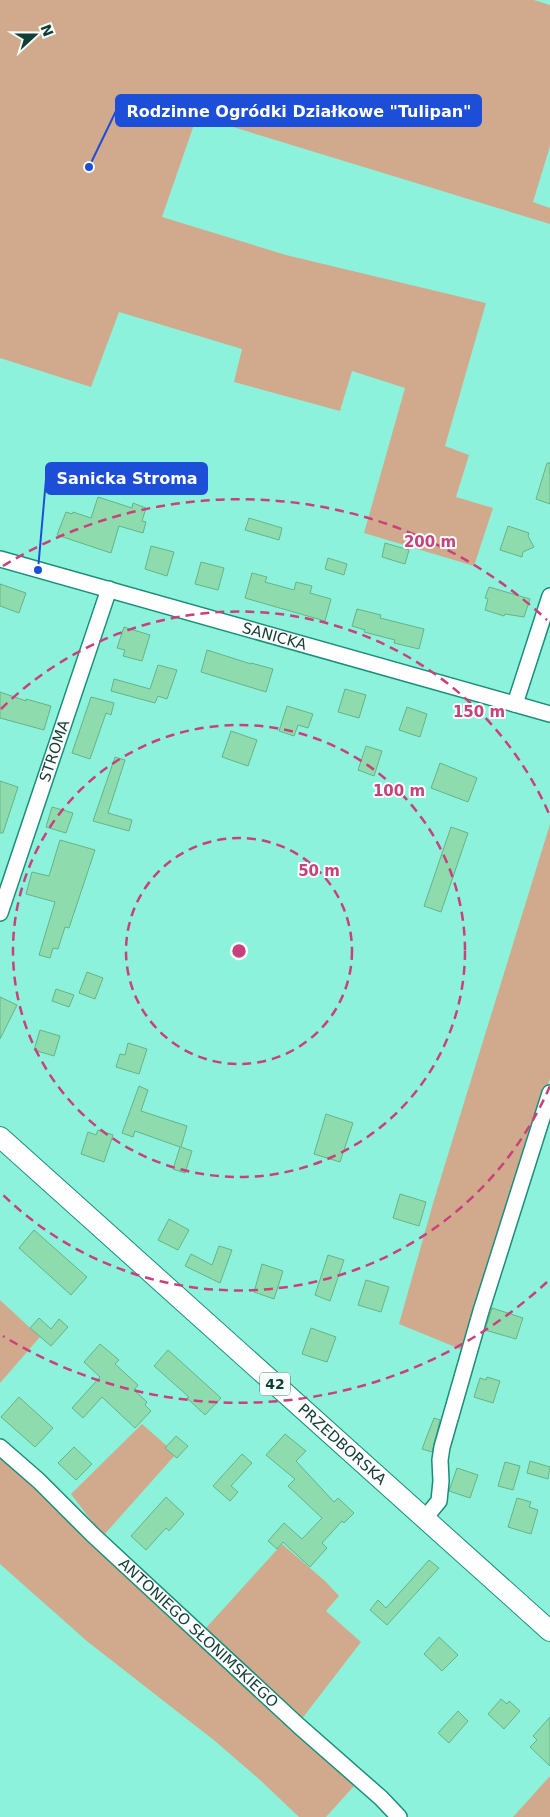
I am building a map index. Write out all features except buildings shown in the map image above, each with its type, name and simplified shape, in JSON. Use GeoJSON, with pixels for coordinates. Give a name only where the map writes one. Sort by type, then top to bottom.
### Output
{"type":"FeatureCollection","features":[{"type":"Feature","properties":{"kind":"main road","name":"PRZEDBORSKA"},"geometry":{"type":"LineString","coordinates":[[0,1137],[550,1631]]}},
{"type":"Feature","properties":{"kind":"street","name":"SANICKA"},"geometry":{"type":"LineString","coordinates":[[0,559],[550,714]]}},
{"type":"Feature","properties":{"kind":"street","name":"STROMA"},"geometry":{"type":"LineString","coordinates":[[0,913],[109,589]]}},
{"type":"Feature","properties":{"kind":"street"},"geometry":{"type":"LineString","coordinates":[[515,704],[550,596]]}},
{"type":"Feature","properties":{"kind":"street"},"geometry":{"type":"LineString","coordinates":[[425,1518],[439,1501],[442,1447],[481,1311],[550,1093]]}},
{"type":"Feature","properties":{"kind":"street","name":"ANTONIEGO SŁONIMSKIEGO"},"geometry":{"type":"LineString","coordinates":[[0,1447],[39,1481],[100,1542],[298,1726],[381,1798],[399,1817]]}},
{"type":"Feature","properties":{"kind":"shaded area"},"geometry":{"type":"Polygon","coordinates":[[[0,0],[534,0],[550,5],[550,146],[533,202],[550,208],[550,224],[197,116],[162,217],[286,255],[486,303],[445,446],[469,455],[456,497],[493,508],[474,566],[364,533],[405,388],[352,371],[340,411],[234,382],[242,349],[119,312],[91,387],[0,358],[0,0]]]}},
{"type":"Feature","properties":{"kind":"shaded area"},"geometry":{"type":"Polygon","coordinates":[[[550,824],[550,1078],[465,1351],[399,1324],[434,1200],[550,824]]]}},
{"type":"Feature","properties":{"kind":"shaded area"},"geometry":{"type":"Polygon","coordinates":[[[0,1300],[40,1337],[0,1383],[0,1300]]]}},
{"type":"Feature","properties":{"kind":"shaded area"},"geometry":{"type":"Polygon","coordinates":[[[142,1424],[176,1454],[103,1536],[71,1494],[142,1424]]]}},
{"type":"Feature","properties":{"kind":"shaded area"},"geometry":{"type":"Polygon","coordinates":[[[0,1458],[51,1500],[167,1616],[225,1664],[354,1786],[326,1817],[299,1817],[215,1741],[88,1642],[0,1564],[0,1458]]]}},
{"type":"Feature","properties":{"kind":"shaded area"},"geometry":{"type":"Polygon","coordinates":[[[282,1544],[325,1581],[339,1596],[326,1611],[361,1642],[301,1720],[206,1628],[282,1544]]]}},
{"type":"Feature","properties":{"kind":"shaded area"},"geometry":{"type":"Polygon","coordinates":[[[550,1776],[550,1817],[513,1817],[550,1776]]]}},
{"type":"Feature","properties":{"kind":"place","name":"Rodzinne Ogródki Działkowe \"Tulipan\""},"geometry":{"type":"Point","coordinates":[89,167]}},
{"type":"Feature","properties":{"kind":"place","name":"Sanicka Stroma"},"geometry":{"type":"Point","coordinates":[38,570]}}]}
